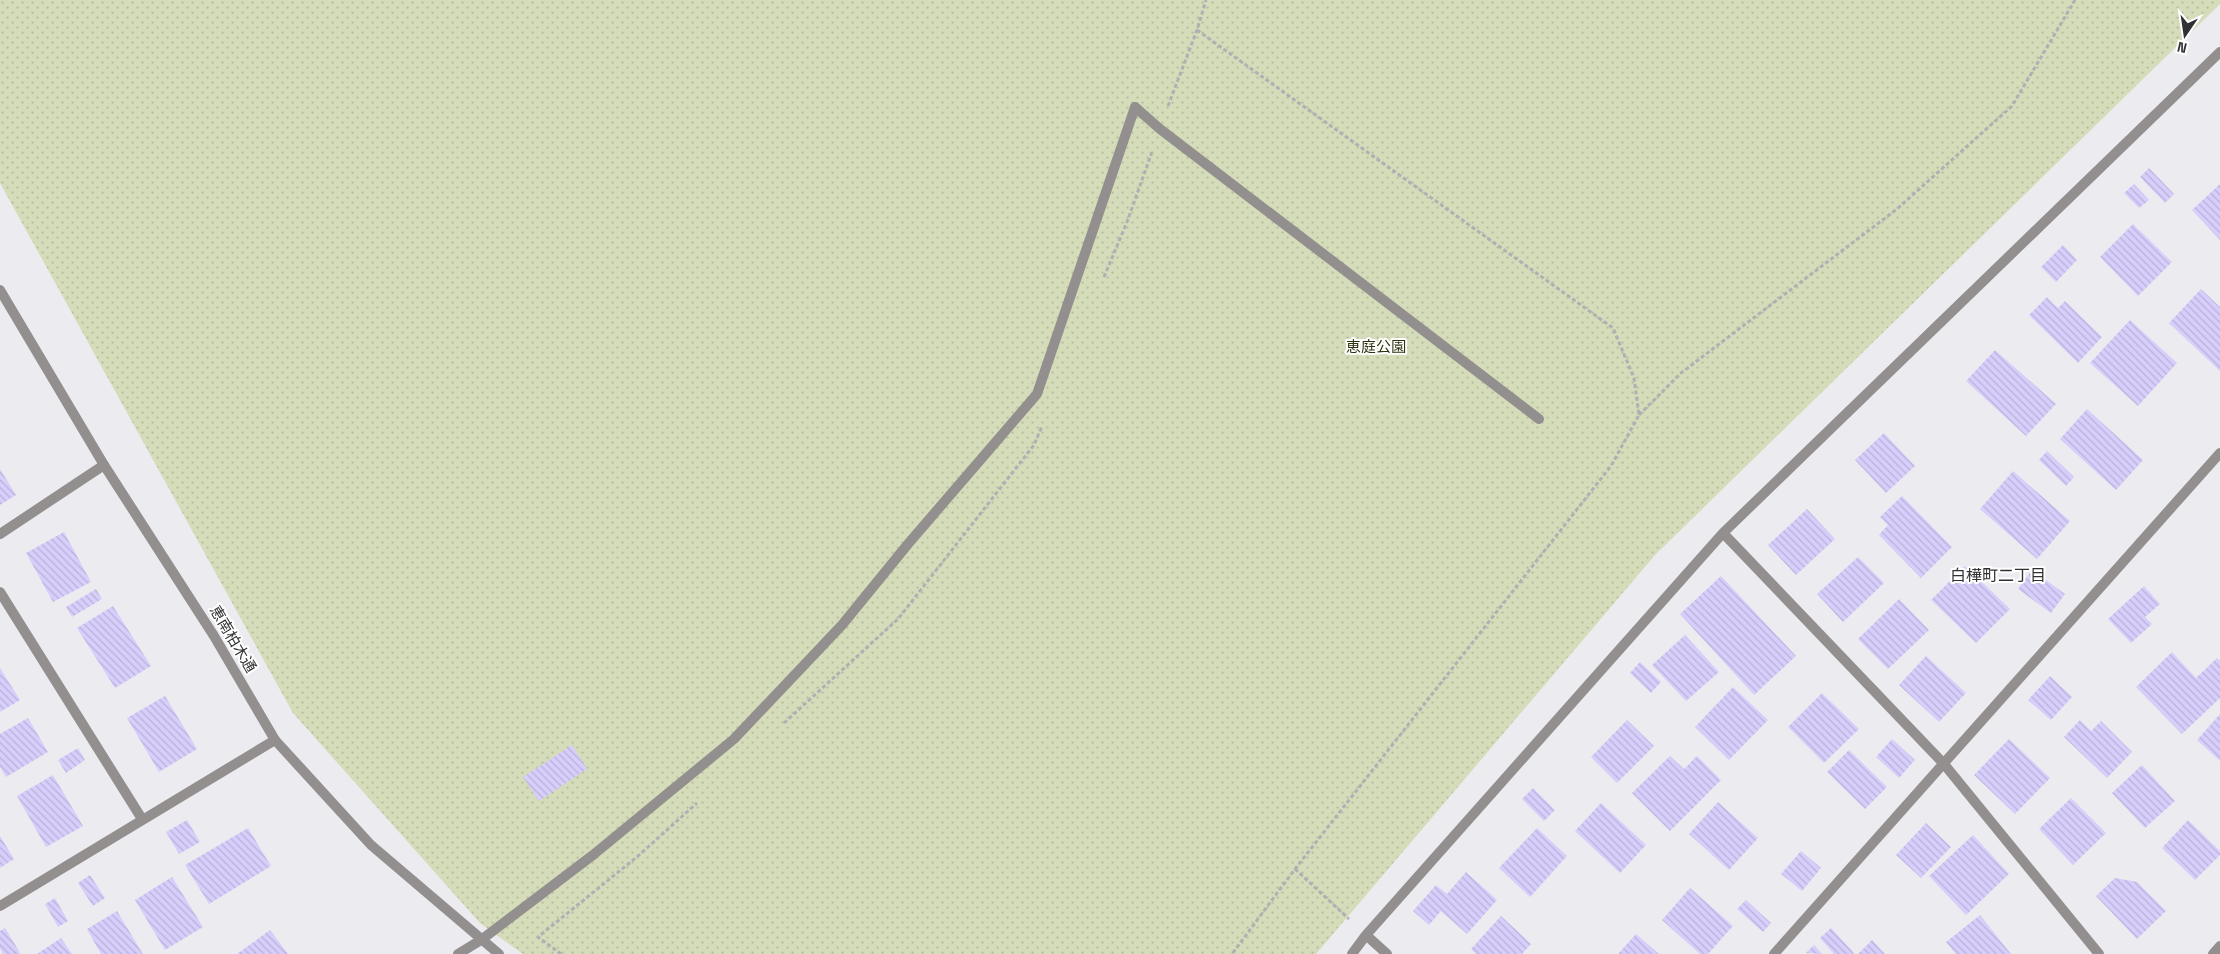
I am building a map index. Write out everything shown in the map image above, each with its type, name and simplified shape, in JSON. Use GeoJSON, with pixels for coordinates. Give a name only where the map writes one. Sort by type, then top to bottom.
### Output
{"type":"FeatureCollection","features":[{"type":"Feature","properties":{"kind":"street"},"geometry":{"type":"LineString","coordinates":[[1352,954],[1366,935],[1723,532],[2220,52]]}},
{"type":"Feature","properties":{"kind":"street"},"geometry":{"type":"LineString","coordinates":[[458,954],[481,940],[593,855],[734,739],[842,625],[908,544],[1037,394],[1135,107],[1160,129],[1539,419]]}},
{"type":"Feature","properties":{"kind":"street","name":"恵南柏木通"},"geometry":{"type":"LineString","coordinates":[[0,290],[104,466],[214,636],[275,740],[371,845],[499,954]]}},
{"type":"Feature","properties":{"kind":"street"},"geometry":{"type":"LineString","coordinates":[[1774,954],[2220,453]]}},
{"type":"Feature","properties":{"kind":"street"},"geometry":{"type":"LineString","coordinates":[[0,534],[104,466]]}},
{"type":"Feature","properties":{"kind":"street"},"geometry":{"type":"LineString","coordinates":[[1723,532],[1944,764],[2099,954]]}},
{"type":"Feature","properties":{"kind":"street"},"geometry":{"type":"LineString","coordinates":[[0,592],[142,819]]}},
{"type":"Feature","properties":{"kind":"street"},"geometry":{"type":"LineString","coordinates":[[0,906],[275,740]]}},
{"type":"Feature","properties":{"kind":"street"},"geometry":{"type":"LineString","coordinates":[[1366,935],[1387,954]]}},
{"type":"Feature","properties":{"kind":"street"},"geometry":{"type":"LineString","coordinates":[[2213,954],[2220,946]]}},
{"type":"Feature","properties":{"kind":"path"},"geometry":{"type":"LineString","coordinates":[[1232,954],[1295,868],[1610,466],[1639,415],[1681,373],[1897,210],[2012,106],[2075,0]]}},
{"type":"Feature","properties":{"kind":"path"},"geometry":{"type":"LineString","coordinates":[[1197,30],[1613,328],[1634,378],[1639,415]]}},
{"type":"Feature","properties":{"kind":"path"},"geometry":{"type":"LineString","coordinates":[[1295,868],[1354,924]]}},
{"type":"Feature","properties":{"kind":"green space","name":"恵庭公園"},"geometry":{"type":"Polygon","coordinates":[[[0,0],[2220,0],[2220,4],[1655,555],[1316,954],[523,954],[480,923],[293,713],[0,183],[0,0]]]}},
{"type":"Feature","properties":{"kind":"building"},"geometry":{"type":"Polygon","coordinates":[[[2149,168],[2174,194],[2165,203],[2140,177],[2149,168]]]}},
{"type":"Feature","properties":{"kind":"building"},"geometry":{"type":"Polygon","coordinates":[[[2134,184],[2149,200],[2139,208],[2124,193],[2134,184]]]}},
{"type":"Feature","properties":{"kind":"building"},"geometry":{"type":"Polygon","coordinates":[[[2220,184],[2220,240],[2192,210],[2220,184]]]}},
{"type":"Feature","properties":{"kind":"building"},"geometry":{"type":"Polygon","coordinates":[[[2133,224],[2172,262],[2138,296],[2100,257],[2133,224]]]}},
{"type":"Feature","properties":{"kind":"building"},"geometry":{"type":"Polygon","coordinates":[[[2063,245],[2077,260],[2056,282],[2041,267],[2063,245]]]}},
{"type":"Feature","properties":{"kind":"building"},"geometry":{"type":"Polygon","coordinates":[[[2201,289],[2220,307],[2220,371],[2169,323],[2201,289]]]}},
{"type":"Feature","properties":{"kind":"building"},"geometry":{"type":"Polygon","coordinates":[[[2047,297],[2058,308],[2065,301],[2102,337],[2078,363],[2029,315],[2047,297]]]}},
{"type":"Feature","properties":{"kind":"building"},"geometry":{"type":"Polygon","coordinates":[[[2130,320],[2177,363],[2138,406],[2090,363],[2130,320]]]}},
{"type":"Feature","properties":{"kind":"building"},"geometry":{"type":"Polygon","coordinates":[[[1995,350],[2056,404],[2026,436],[1966,381],[1995,350]]]}},
{"type":"Feature","properties":{"kind":"building"},"geometry":{"type":"Polygon","coordinates":[[[2087,409],[2143,460],[2116,490],[2060,439],[2087,409]]]}},
{"type":"Feature","properties":{"kind":"building"},"geometry":{"type":"Polygon","coordinates":[[[1884,433],[1915,466],[1886,493],[1855,460],[1884,433]]]}},
{"type":"Feature","properties":{"kind":"building"},"geometry":{"type":"Polygon","coordinates":[[[2047,451],[2074,477],[2066,486],[2039,460],[2047,451]]]}},
{"type":"Feature","properties":{"kind":"building"},"geometry":{"type":"Polygon","coordinates":[[[0,469],[16,495],[0,505],[0,469]]]}},
{"type":"Feature","properties":{"kind":"building"},"geometry":{"type":"Polygon","coordinates":[[[2013,471],[2070,521],[2037,559],[1980,509],[2013,471]]]}},
{"type":"Feature","properties":{"kind":"building"},"geometry":{"type":"Polygon","coordinates":[[[1902,496],[1952,547],[1921,578],[1879,535],[1888,525],[1880,517],[1902,496]]]}},
{"type":"Feature","properties":{"kind":"building"},"geometry":{"type":"Polygon","coordinates":[[[1807,509],[1835,539],[1796,575],[1768,545],[1807,509]]]}},
{"type":"Feature","properties":{"kind":"building"},"geometry":{"type":"Polygon","coordinates":[[[64,532],[91,582],[53,602],[26,553],[64,532]]]}},
{"type":"Feature","properties":{"kind":"building"},"geometry":{"type":"Polygon","coordinates":[[[1858,557],[1884,583],[1843,622],[1817,594],[1858,557]]]}},
{"type":"Feature","properties":{"kind":"building"},"geometry":{"type":"Polygon","coordinates":[[[1965,566],[2010,609],[1976,643],[1931,600],[1965,566]]]}},
{"type":"Feature","properties":{"kind":"building"},"geometry":{"type":"Polygon","coordinates":[[[2032,570],[2065,594],[2051,613],[2018,589],[2032,570]]]}},
{"type":"Feature","properties":{"kind":"building"},"geometry":{"type":"Polygon","coordinates":[[[1721,576],[1796,656],[1754,695],[1680,614],[1721,576]]]}},
{"type":"Feature","properties":{"kind":"building"},"geometry":{"type":"Polygon","coordinates":[[[2144,586],[2160,604],[2145,617],[2152,624],[2131,643],[2108,619],[2144,586]]]}},
{"type":"Feature","properties":{"kind":"building"},"geometry":{"type":"Polygon","coordinates":[[[96,589],[102,599],[72,617],[66,607],[96,589]]]}},
{"type":"Feature","properties":{"kind":"building"},"geometry":{"type":"Polygon","coordinates":[[[1899,599],[1929,630],[1888,669],[1858,639],[1899,599]]]}},
{"type":"Feature","properties":{"kind":"building"},"geometry":{"type":"Polygon","coordinates":[[[113,606],[151,666],[115,688],[77,628],[113,606]]]}},
{"type":"Feature","properties":{"kind":"building"},"geometry":{"type":"Polygon","coordinates":[[[1685,635],[1719,672],[1686,701],[1652,665],[1685,635]]]}},
{"type":"Feature","properties":{"kind":"building"},"geometry":{"type":"Polygon","coordinates":[[[2172,652],[2196,678],[2217,658],[2220,661],[2220,698],[2182,734],[2136,687],[2172,652]]]}},
{"type":"Feature","properties":{"kind":"building"},"geometry":{"type":"Polygon","coordinates":[[[1926,656],[1966,693],[1939,722],[1899,685],[1926,656]]]}},
{"type":"Feature","properties":{"kind":"building"},"geometry":{"type":"Polygon","coordinates":[[[1640,662],[1661,682],[1651,693],[1630,673],[1640,662]]]}},
{"type":"Feature","properties":{"kind":"building"},"geometry":{"type":"Polygon","coordinates":[[[0,668],[20,700],[0,712],[0,668]]]}},
{"type":"Feature","properties":{"kind":"building"},"geometry":{"type":"Polygon","coordinates":[[[2050,676],[2072,697],[2051,720],[2028,700],[2050,676]]]}},
{"type":"Feature","properties":{"kind":"building"},"geometry":{"type":"Polygon","coordinates":[[[1733,687],[1768,720],[1729,760],[1695,727],[1733,687]]]}},
{"type":"Feature","properties":{"kind":"building"},"geometry":{"type":"Polygon","coordinates":[[[1822,693],[1859,729],[1824,763],[1788,727],[1822,693]]]}},
{"type":"Feature","properties":{"kind":"building"},"geometry":{"type":"Polygon","coordinates":[[[165,696],[197,749],[159,772],[127,718],[165,696]]]}},
{"type":"Feature","properties":{"kind":"building"},"geometry":{"type":"Polygon","coordinates":[[[2220,714],[2220,761],[2197,740],[2220,714]]]}},
{"type":"Feature","properties":{"kind":"building"},"geometry":{"type":"Polygon","coordinates":[[[28,718],[48,752],[6,777],[0,767],[0,734],[28,718]]]}},
{"type":"Feature","properties":{"kind":"building"},"geometry":{"type":"Polygon","coordinates":[[[1627,720],[1654,746],[1617,783],[1591,757],[1627,720]]]}},
{"type":"Feature","properties":{"kind":"building"},"geometry":{"type":"Polygon","coordinates":[[[2080,720],[2091,731],[2101,721],[2132,752],[2107,778],[2064,737],[2080,720]]]}},
{"type":"Feature","properties":{"kind":"building"},"geometry":{"type":"Polygon","coordinates":[[[1892,739],[1915,760],[1899,778],[1876,757],[1892,739]]]}},
{"type":"Feature","properties":{"kind":"building"},"geometry":{"type":"Polygon","coordinates":[[[2009,739],[2050,778],[2015,814],[1974,775],[2009,739]]]}},
{"type":"Feature","properties":{"kind":"building"},"geometry":{"type":"Polygon","coordinates":[[[572,745],[587,769],[539,801],[523,777],[572,745]]]}},
{"type":"Feature","properties":{"kind":"building"},"geometry":{"type":"Polygon","coordinates":[[[78,748],[85,760],[66,773],[58,760],[78,748]]]}},
{"type":"Feature","properties":{"kind":"building"},"geometry":{"type":"Polygon","coordinates":[[[1849,750],[1887,787],[1865,809],[1827,772],[1849,750]]]}},
{"type":"Feature","properties":{"kind":"building"},"geometry":{"type":"Polygon","coordinates":[[[1670,756],[1684,769],[1697,756],[1721,780],[1670,831],[1632,793],[1670,756]]]}},
{"type":"Feature","properties":{"kind":"building"},"geometry":{"type":"Polygon","coordinates":[[[2142,765],[2175,801],[2145,828],[2112,793],[2142,765]]]}},
{"type":"Feature","properties":{"kind":"building"},"geometry":{"type":"Polygon","coordinates":[[[53,775],[83,826],[46,847],[17,796],[53,775]]]}},
{"type":"Feature","properties":{"kind":"building"},"geometry":{"type":"Polygon","coordinates":[[[1533,788],[1555,810],[1544,821],[1522,799],[1533,788]]]}},
{"type":"Feature","properties":{"kind":"building"},"geometry":{"type":"Polygon","coordinates":[[[2071,798],[2106,833],[2073,865],[2039,829],[2071,798]]]}},
{"type":"Feature","properties":{"kind":"building"},"geometry":{"type":"Polygon","coordinates":[[[1718,802],[1758,838],[1729,870],[1689,834],[1718,802]]]}},
{"type":"Feature","properties":{"kind":"building"},"geometry":{"type":"Polygon","coordinates":[[[1601,803],[1646,845],[1620,873],[1575,831],[1601,803]]]}},
{"type":"Feature","properties":{"kind":"building"},"geometry":{"type":"Polygon","coordinates":[[[187,820],[200,842],[179,854],[166,832],[187,820]]]}},
{"type":"Feature","properties":{"kind":"building"},"geometry":{"type":"Polygon","coordinates":[[[2188,820],[2220,851],[2220,855],[2195,880],[2162,848],[2188,820]]]}},
{"type":"Feature","properties":{"kind":"building"},"geometry":{"type":"Polygon","coordinates":[[[1926,823],[1951,847],[1921,878],[1896,855],[1926,823]]]}},
{"type":"Feature","properties":{"kind":"building"},"geometry":{"type":"Polygon","coordinates":[[[248,828],[271,866],[209,904],[185,865],[248,828]]]}},
{"type":"Feature","properties":{"kind":"building"},"geometry":{"type":"Polygon","coordinates":[[[1537,828],[1567,856],[1530,897],[1499,868],[1537,828]]]}},
{"type":"Feature","properties":{"kind":"building"},"geometry":{"type":"Polygon","coordinates":[[[1973,835],[2009,874],[1966,915],[1929,876],[1973,835]]]}},
{"type":"Feature","properties":{"kind":"building"},"geometry":{"type":"Polygon","coordinates":[[[0,836],[14,859],[0,868],[0,836]]]}},
{"type":"Feature","properties":{"kind":"building"},"geometry":{"type":"Polygon","coordinates":[[[1801,851],[1821,868],[1802,891],[1781,874],[1801,851]]]}},
{"type":"Feature","properties":{"kind":"building"},"geometry":{"type":"Polygon","coordinates":[[[1466,872],[1497,900],[1467,934],[1441,911],[1429,925],[1413,911],[1436,885],[1447,894],[1466,872]]]}},
{"type":"Feature","properties":{"kind":"building"},"geometry":{"type":"Polygon","coordinates":[[[90,875],[105,898],[93,906],[78,883],[90,875]]]}},
{"type":"Feature","properties":{"kind":"building"},"geometry":{"type":"Polygon","coordinates":[[[172,877],[203,927],[165,950],[135,900],[172,877]]]}},
{"type":"Feature","properties":{"kind":"building"},"geometry":{"type":"Polygon","coordinates":[[[2115,878],[2137,882],[2166,911],[2137,939],[2096,896],[2115,878]]]}},
{"type":"Feature","properties":{"kind":"building"},"geometry":{"type":"Polygon","coordinates":[[[1690,888],[1733,926],[1708,954],[1700,954],[1662,920],[1690,888]]]}},
{"type":"Feature","properties":{"kind":"building"},"geometry":{"type":"Polygon","coordinates":[[[55,898],[68,921],[58,927],[45,904],[55,898]]]}},
{"type":"Feature","properties":{"kind":"building"},"geometry":{"type":"Polygon","coordinates":[[[1746,900],[1771,923],[1763,932],[1737,909],[1746,900]]]}},
{"type":"Feature","properties":{"kind":"building"},"geometry":{"type":"Polygon","coordinates":[[[117,911],[143,954],[101,954],[87,929],[117,911]]]}},
{"type":"Feature","properties":{"kind":"building"},"geometry":{"type":"Polygon","coordinates":[[[1980,915],[2011,954],[1956,954],[1946,942],[1980,915]]]}},
{"type":"Feature","properties":{"kind":"building"},"geometry":{"type":"Polygon","coordinates":[[[1501,916],[1531,944],[1522,954],[1476,954],[1471,949],[1501,916]]]}},
{"type":"Feature","properties":{"kind":"building"},"geometry":{"type":"Polygon","coordinates":[[[5,928],[19,954],[3,954],[0,948],[0,931],[5,928]]]}},
{"type":"Feature","properties":{"kind":"building"},"geometry":{"type":"Polygon","coordinates":[[[1831,928],[1853,954],[1834,954],[1820,938],[1831,928]]]}},
{"type":"Feature","properties":{"kind":"building"},"geometry":{"type":"Polygon","coordinates":[[[270,930],[288,954],[237,954],[270,930]]]}},
{"type":"Feature","properties":{"kind":"building"},"geometry":{"type":"Polygon","coordinates":[[[1636,934],[1659,954],[1618,954],[1636,934]]]}},
{"type":"Feature","properties":{"kind":"building"},"geometry":{"type":"Polygon","coordinates":[[[61,938],[72,954],[37,954],[61,938]]]}},
{"type":"Feature","properties":{"kind":"building"},"geometry":{"type":"Polygon","coordinates":[[[1872,940],[1885,954],[1858,954],[1872,940]]]}},
{"type":"Feature","properties":{"kind":"building"},"geometry":{"type":"Polygon","coordinates":[[[1814,945],[1822,954],[1806,953],[1814,945]]]}},
{"type":"Feature","properties":{"kind":"district","name":"白樺町二丁目"},"geometry":{"type":"Point","coordinates":[1998,575]}}]}
